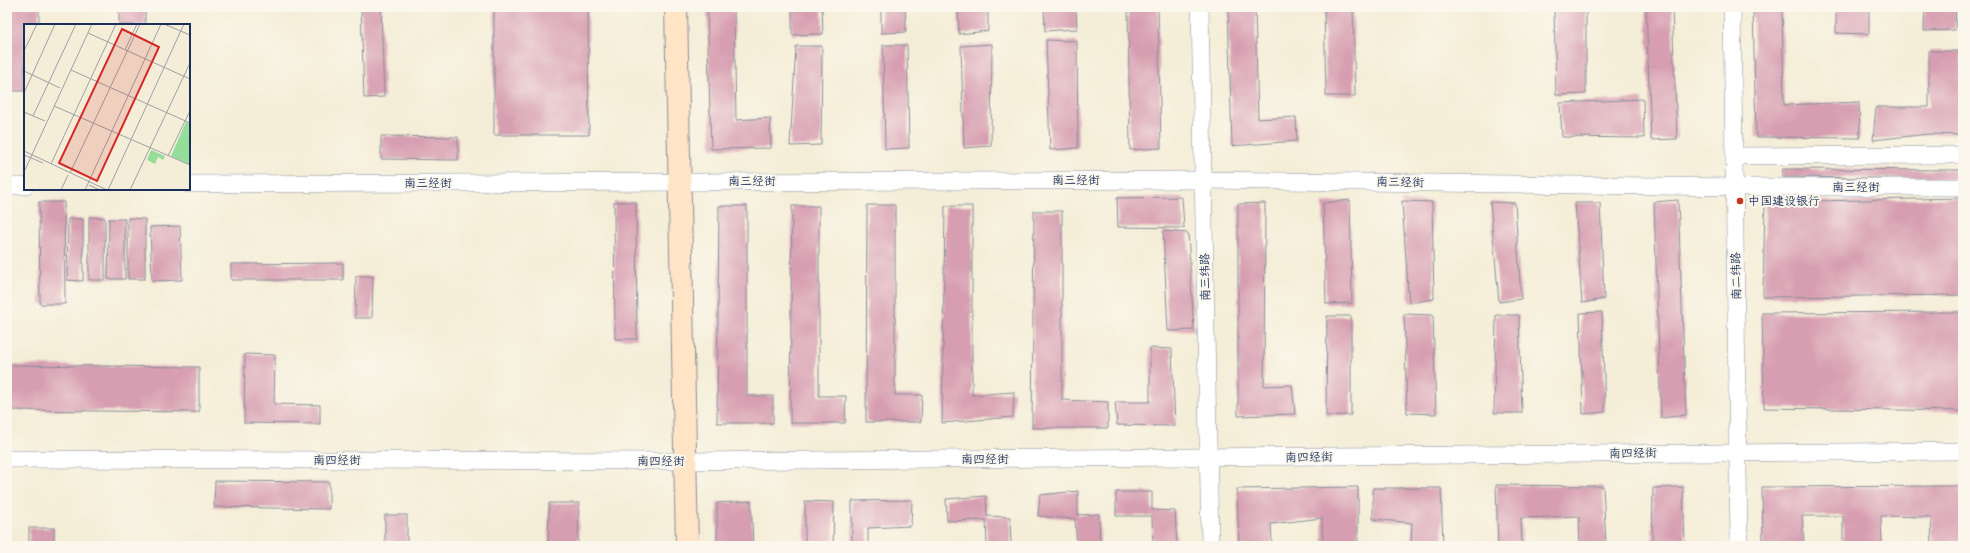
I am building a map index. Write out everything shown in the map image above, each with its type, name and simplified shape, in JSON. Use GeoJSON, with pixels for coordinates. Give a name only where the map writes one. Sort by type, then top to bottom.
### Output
{"type":"FeatureCollection","features":[{"type":"Feature","properties":{"kind":"street"},"geometry":{"type":"LineString","coordinates":[[676,7],[687,546]]}},
{"type":"Feature","properties":{"kind":"street","name":"南三纬路"},"geometry":{"type":"LineString","coordinates":[[1200,7],[1210,546]]}},
{"type":"Feature","properties":{"kind":"street","name":"南二纬路"},"geometry":{"type":"LineString","coordinates":[[1732,7],[1739,546]]}},
{"type":"Feature","properties":{"kind":"street"},"geometry":{"type":"LineString","coordinates":[[1734,156],[1963,155]]}},
{"type":"Feature","properties":{"kind":"street","name":"南三经街"},"geometry":{"type":"LineString","coordinates":[[190,184],[1203,180],[1735,187],[1963,187]]}},
{"type":"Feature","properties":{"kind":"street"},"geometry":{"type":"LineString","coordinates":[[7,186],[24,186]]}},
{"type":"Feature","properties":{"kind":"street","name":"南四经街"},"geometry":{"type":"LineString","coordinates":[[7,459],[685,461],[1963,451]]}},
{"type":"Feature","properties":{"kind":"building"},"geometry":{"type":"Polygon","coordinates":[[[7,7],[39,7],[39,24],[24,24],[24,91],[7,91],[7,7]]]}},
{"type":"Feature","properties":{"kind":"building"},"geometry":{"type":"Polygon","coordinates":[[[119,7],[145,7],[145,24],[119,24],[119,7]]]}},
{"type":"Feature","properties":{"kind":"building"},"geometry":{"type":"Polygon","coordinates":[[[361,7],[381,7],[384,97],[364,98],[361,7]]]}},
{"type":"Feature","properties":{"kind":"building"},"geometry":{"type":"Polygon","coordinates":[[[494,7],[588,7],[589,135],[494,135],[494,7]]]}},
{"type":"Feature","properties":{"kind":"building"},"geometry":{"type":"Polygon","coordinates":[[[707,7],[734,7],[736,120],[770,118],[771,148],[711,149],[707,7]]]}},
{"type":"Feature","properties":{"kind":"building"},"geometry":{"type":"Polygon","coordinates":[[[792,7],[822,7],[823,34],[792,35],[792,7]]]}},
{"type":"Feature","properties":{"kind":"building"},"geometry":{"type":"Polygon","coordinates":[[[881,7],[905,7],[906,32],[881,33],[881,7]]]}},
{"type":"Feature","properties":{"kind":"building"},"geometry":{"type":"Polygon","coordinates":[[[958,7],[988,7],[988,31],[959,34],[958,7]]]}},
{"type":"Feature","properties":{"kind":"building"},"geometry":{"type":"Polygon","coordinates":[[[1044,7],[1076,7],[1077,29],[1045,31],[1044,7]]]}},
{"type":"Feature","properties":{"kind":"building"},"geometry":{"type":"Polygon","coordinates":[[[1128,7],[1158,7],[1161,148],[1130,150],[1128,7]]]}},
{"type":"Feature","properties":{"kind":"building"},"geometry":{"type":"Polygon","coordinates":[[[1228,7],[1255,7],[1258,119],[1296,117],[1297,141],[1232,146],[1228,7]]]}},
{"type":"Feature","properties":{"kind":"building"},"geometry":{"type":"Polygon","coordinates":[[[1324,7],[1353,7],[1355,96],[1326,96],[1324,7]]]}},
{"type":"Feature","properties":{"kind":"building"},"geometry":{"type":"Polygon","coordinates":[[[1554,7],[1586,7],[1586,94],[1556,95],[1554,7]]]}},
{"type":"Feature","properties":{"kind":"building"},"geometry":{"type":"Polygon","coordinates":[[[1646,7],[1672,7],[1677,139],[1651,140],[1646,7]]]}},
{"type":"Feature","properties":{"kind":"building"},"geometry":{"type":"Polygon","coordinates":[[[1753,7],[1782,7],[1784,105],[1859,102],[1860,138],[1756,137],[1753,7]]]}},
{"type":"Feature","properties":{"kind":"building"},"geometry":{"type":"Polygon","coordinates":[[[1836,7],[1869,7],[1869,34],[1836,33],[1836,7]]]}},
{"type":"Feature","properties":{"kind":"building"},"geometry":{"type":"Polygon","coordinates":[[[1925,7],[1956,7],[1955,30],[1924,31],[1925,7]]]}},
{"type":"Feature","properties":{"kind":"building"},"geometry":{"type":"Polygon","coordinates":[[[1046,40],[1077,41],[1078,148],[1050,150],[1046,40]]]}},
{"type":"Feature","properties":{"kind":"building"},"geometry":{"type":"Polygon","coordinates":[[[992,44],[991,146],[964,148],[961,46],[992,44]]]}},
{"type":"Feature","properties":{"kind":"building"},"geometry":{"type":"Polygon","coordinates":[[[883,45],[907,45],[909,148],[885,149],[883,45]]]}},
{"type":"Feature","properties":{"kind":"building"},"geometry":{"type":"Polygon","coordinates":[[[796,46],[822,46],[821,145],[790,146],[796,46]]]}},
{"type":"Feature","properties":{"kind":"building"},"geometry":{"type":"Polygon","coordinates":[[[1929,51],[1962,51],[1960,105],[1963,106],[1963,135],[1929,134],[1873,140],[1876,107],[1929,107],[1929,51]]]}},
{"type":"Feature","properties":{"kind":"building"},"geometry":{"type":"Polygon","coordinates":[[[1643,99],[1644,138],[1562,137],[1560,103],[1643,99]]]}},
{"type":"Feature","properties":{"kind":"building"},"geometry":{"type":"Polygon","coordinates":[[[381,136],[458,137],[458,160],[381,159],[381,136]]]}},
{"type":"Feature","properties":{"kind":"building"},"geometry":{"type":"Polygon","coordinates":[[[1783,169],[1963,170],[1963,179],[1782,177],[1783,169]]]}},
{"type":"Feature","properties":{"kind":"building"},"geometry":{"type":"Polygon","coordinates":[[[1182,197],[1184,228],[1118,227],[1117,198],[1182,197]]]}},
{"type":"Feature","properties":{"kind":"building"},"geometry":{"type":"Polygon","coordinates":[[[1963,198],[1963,295],[1763,297],[1765,202],[1963,198]]]}},
{"type":"Feature","properties":{"kind":"building"},"geometry":{"type":"Polygon","coordinates":[[[1350,200],[1352,303],[1326,304],[1323,203],[1350,200]]]}},
{"type":"Feature","properties":{"kind":"building"},"geometry":{"type":"Polygon","coordinates":[[[1678,200],[1686,415],[1661,418],[1654,202],[1678,200]]]}},
{"type":"Feature","properties":{"kind":"building"},"geometry":{"type":"Polygon","coordinates":[[[1402,201],[1432,202],[1434,299],[1409,303],[1402,201]]]}},
{"type":"Feature","properties":{"kind":"building"},"geometry":{"type":"Polygon","coordinates":[[[39,202],[64,202],[65,304],[40,304],[39,202]]]}},
{"type":"Feature","properties":{"kind":"building"},"geometry":{"type":"Polygon","coordinates":[[[614,202],[636,202],[637,339],[615,339],[614,202]]]}},
{"type":"Feature","properties":{"kind":"building"},"geometry":{"type":"Polygon","coordinates":[[[1490,202],[1515,203],[1521,299],[1499,302],[1490,202]]]}},
{"type":"Feature","properties":{"kind":"building"},"geometry":{"type":"Polygon","coordinates":[[[1265,203],[1264,386],[1292,385],[1295,414],[1238,416],[1238,204],[1265,203]]]}},
{"type":"Feature","properties":{"kind":"building"},"geometry":{"type":"Polygon","coordinates":[[[1575,203],[1600,203],[1604,299],[1582,303],[1575,203]]]}},
{"type":"Feature","properties":{"kind":"building"},"geometry":{"type":"Polygon","coordinates":[[[867,205],[895,205],[895,395],[922,395],[921,422],[866,422],[867,205]]]}},
{"type":"Feature","properties":{"kind":"building"},"geometry":{"type":"Polygon","coordinates":[[[719,206],[747,206],[747,396],[773,396],[773,423],[717,423],[719,206]]]}},
{"type":"Feature","properties":{"kind":"building"},"geometry":{"type":"Polygon","coordinates":[[[792,206],[819,206],[819,396],[846,396],[845,423],[790,423],[792,206]]]}},
{"type":"Feature","properties":{"kind":"building"},"geometry":{"type":"Polygon","coordinates":[[[945,206],[972,206],[972,395],[1014,392],[1013,417],[942,423],[945,206]]]}},
{"type":"Feature","properties":{"kind":"building"},"geometry":{"type":"Polygon","coordinates":[[[1034,211],[1062,211],[1062,400],[1108,402],[1108,428],[1032,428],[1034,211]]]}},
{"type":"Feature","properties":{"kind":"building"},"geometry":{"type":"Polygon","coordinates":[[[89,217],[105,218],[105,280],[89,280],[89,217]]]}},
{"type":"Feature","properties":{"kind":"building"},"geometry":{"type":"Polygon","coordinates":[[[128,218],[145,219],[145,279],[128,279],[128,218]]]}},
{"type":"Feature","properties":{"kind":"building"},"geometry":{"type":"Polygon","coordinates":[[[68,219],[83,219],[83,281],[67,280],[68,219]]]}},
{"type":"Feature","properties":{"kind":"building"},"geometry":{"type":"Polygon","coordinates":[[[109,219],[125,219],[125,279],[108,279],[109,219]]]}},
{"type":"Feature","properties":{"kind":"building"},"geometry":{"type":"Polygon","coordinates":[[[180,226],[182,280],[152,281],[150,227],[180,226]]]}},
{"type":"Feature","properties":{"kind":"building"},"geometry":{"type":"Polygon","coordinates":[[[1163,231],[1188,233],[1194,330],[1168,331],[1163,231]]]}},
{"type":"Feature","properties":{"kind":"building"},"geometry":{"type":"Polygon","coordinates":[[[343,263],[343,280],[231,280],[231,264],[343,263]]]}},
{"type":"Feature","properties":{"kind":"building"},"geometry":{"type":"Polygon","coordinates":[[[356,276],[373,276],[372,318],[355,318],[356,276]]]}},
{"type":"Feature","properties":{"kind":"building"},"geometry":{"type":"Polygon","coordinates":[[[1602,312],[1605,412],[1583,414],[1580,313],[1602,312]]]}},
{"type":"Feature","properties":{"kind":"building"},"geometry":{"type":"Polygon","coordinates":[[[1963,312],[1963,411],[1764,408],[1762,313],[1963,312]]]}},
{"type":"Feature","properties":{"kind":"building"},"geometry":{"type":"Polygon","coordinates":[[[1404,314],[1433,315],[1436,414],[1407,413],[1404,314]]]}},
{"type":"Feature","properties":{"kind":"building"},"geometry":{"type":"Polygon","coordinates":[[[1496,315],[1519,315],[1522,413],[1494,413],[1496,315]]]}},
{"type":"Feature","properties":{"kind":"building"},"geometry":{"type":"Polygon","coordinates":[[[1327,316],[1351,316],[1351,415],[1326,416],[1327,316]]]}},
{"type":"Feature","properties":{"kind":"building"},"geometry":{"type":"Polygon","coordinates":[[[1150,348],[1172,349],[1175,426],[1117,425],[1115,402],[1150,402],[1150,348]]]}},
{"type":"Feature","properties":{"kind":"building"},"geometry":{"type":"Polygon","coordinates":[[[245,354],[275,355],[274,404],[320,405],[320,424],[244,423],[245,354]]]}},
{"type":"Feature","properties":{"kind":"building"},"geometry":{"type":"Polygon","coordinates":[[[7,365],[199,367],[199,412],[7,410],[7,365]]]}},
{"type":"Feature","properties":{"kind":"building"},"geometry":{"type":"Polygon","coordinates":[[[215,481],[329,482],[329,509],[214,507],[215,481]]]}},
{"type":"Feature","properties":{"kind":"building"},"geometry":{"type":"Polygon","coordinates":[[[1496,485],[1603,486],[1606,546],[1580,546],[1579,516],[1521,518],[1522,546],[1498,546],[1496,485]]]}},
{"type":"Feature","properties":{"kind":"building"},"geometry":{"type":"Polygon","coordinates":[[[1961,486],[1962,546],[1932,546],[1931,517],[1881,516],[1882,546],[1843,546],[1843,516],[1802,516],[1804,546],[1763,546],[1762,487],[1961,486]]]}},
{"type":"Feature","properties":{"kind":"building"},"geometry":{"type":"Polygon","coordinates":[[[1358,487],[1358,546],[1323,546],[1322,518],[1271,524],[1272,546],[1239,546],[1237,489],[1358,487]]]}},
{"type":"Feature","properties":{"kind":"building"},"geometry":{"type":"Polygon","coordinates":[[[1683,487],[1685,546],[1652,546],[1653,488],[1683,487]]]}},
{"type":"Feature","properties":{"kind":"building"},"geometry":{"type":"Polygon","coordinates":[[[1373,488],[1441,488],[1443,546],[1411,546],[1412,523],[1373,519],[1373,488]]]}},
{"type":"Feature","properties":{"kind":"building"},"geometry":{"type":"Polygon","coordinates":[[[1078,491],[1078,515],[1099,514],[1100,546],[1077,546],[1075,519],[1038,516],[1040,495],[1078,491]]]}},
{"type":"Feature","properties":{"kind":"building"},"geometry":{"type":"Polygon","coordinates":[[[1116,492],[1152,492],[1152,510],[1175,511],[1177,546],[1153,546],[1152,516],[1116,516],[1116,492]]]}},
{"type":"Feature","properties":{"kind":"building"},"geometry":{"type":"Polygon","coordinates":[[[986,496],[987,516],[1010,517],[1011,546],[987,546],[986,520],[947,521],[946,499],[986,496]]]}},
{"type":"Feature","properties":{"kind":"building"},"geometry":{"type":"Polygon","coordinates":[[[912,500],[911,526],[868,528],[868,546],[852,546],[852,501],[912,500]]]}},
{"type":"Feature","properties":{"kind":"building"},"geometry":{"type":"Polygon","coordinates":[[[751,501],[753,546],[717,546],[717,503],[751,501]]]}},
{"type":"Feature","properties":{"kind":"building"},"geometry":{"type":"Polygon","coordinates":[[[805,501],[834,502],[833,546],[805,546],[805,501]]]}},
{"type":"Feature","properties":{"kind":"building"},"geometry":{"type":"Polygon","coordinates":[[[549,503],[579,503],[578,546],[548,546],[549,503]]]}},
{"type":"Feature","properties":{"kind":"building"},"geometry":{"type":"Polygon","coordinates":[[[385,515],[407,515],[407,546],[385,546],[385,515]]]}},
{"type":"Feature","properties":{"kind":"building"},"geometry":{"type":"Polygon","coordinates":[[[29,528],[54,528],[54,546],[29,546],[29,528]]]}},
{"type":"Feature","properties":{"kind":"place","name":"中国建设银行"},"geometry":{"type":"Point","coordinates":[1740,201]}}]}
